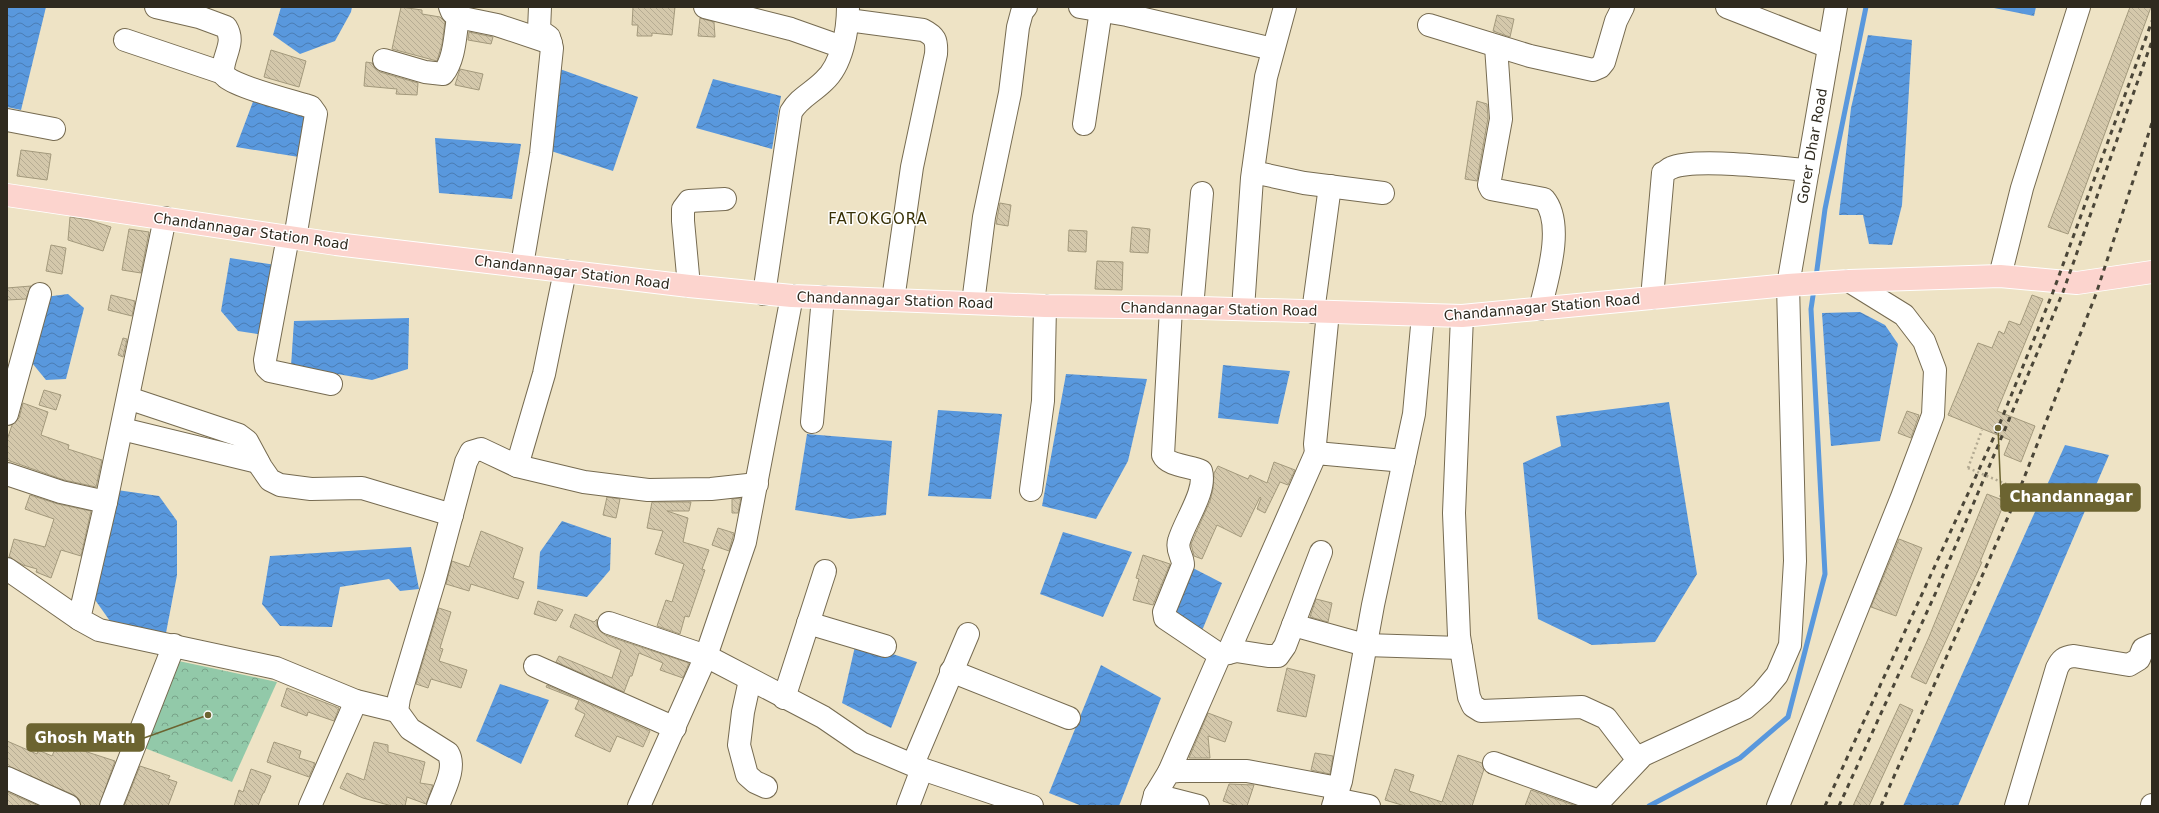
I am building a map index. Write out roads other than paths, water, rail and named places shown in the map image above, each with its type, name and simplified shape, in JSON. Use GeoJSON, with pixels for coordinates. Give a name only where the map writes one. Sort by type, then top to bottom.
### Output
{"type":"FeatureCollection","features":[{"type":"Feature","properties":{"kind":"main road","name":"Chandannagar Station Road"},"geometry":{"type":"LineString","coordinates":[[7,195],[292,237],[689,286],[792,296],[1045,306],[1243,309],[1462,316],[1849,281],[2000,276],[2077,283],[2152,272]]}},
{"type":"Feature","properties":{"kind":"street"},"geometry":{"type":"LineString","coordinates":[[156,7],[199,17],[226,27],[231,40],[223,73]]}},
{"type":"Feature","properties":{"kind":"street"},"geometry":{"type":"LineString","coordinates":[[522,265],[541,154],[552,48],[549,37],[539,30],[540,7]]}},
{"type":"Feature","properties":{"kind":"street"},"geometry":{"type":"LineString","coordinates":[[705,7],[733,16],[778,25],[842,47]]}},
{"type":"Feature","properties":{"kind":"street"},"geometry":{"type":"LineString","coordinates":[[973,303],[984,217],[1010,93],[1018,27],[1022,12],[1026,7]]}},
{"type":"Feature","properties":{"kind":"street"},"geometry":{"type":"LineString","coordinates":[[1243,309],[1253,172],[1266,77],[1285,7]]}},
{"type":"Feature","properties":{"kind":"street"},"geometry":{"type":"LineString","coordinates":[[1429,25],[1530,56],[1593,70],[1600,67],[1604,62],[1616,21],[1623,7]]}},
{"type":"Feature","properties":{"kind":"street"},"geometry":{"type":"LineString","coordinates":[[1726,7],[1829,47]]}},
{"type":"Feature","properties":{"kind":"street","name":"Gorer Dhar Road"},"geometry":{"type":"LineString","coordinates":[[1597,804],[1643,755],[1745,708],[1762,693],[1777,675],[1790,645],[1795,561],[1808,170],[1836,7]]}},
{"type":"Feature","properties":{"kind":"street"},"geometry":{"type":"LineString","coordinates":[[2000,276],[2022,188],[2079,7]]}},
{"type":"Feature","properties":{"kind":"street"},"geometry":{"type":"LineString","coordinates":[[1084,124],[1091,9],[1127,11],[1274,50]]}},
{"type":"Feature","properties":{"kind":"street"},"geometry":{"type":"LineString","coordinates":[[384,60],[425,72],[443,74],[448,68],[451,59],[454,12],[551,43]]}},
{"type":"Feature","properties":{"kind":"street"},"geometry":{"type":"LineString","coordinates":[[764,294],[791,112],[797,102],[830,75],[842,47],[848,13],[922,30],[932,35],[937,42],[936,54],[912,167],[893,300]]}},
{"type":"Feature","properties":{"kind":"street"},"geometry":{"type":"LineString","coordinates":[[125,40],[223,73],[225,77],[243,85],[311,107],[316,114],[292,237],[265,360],[266,367],[270,371],[331,384]]}},
{"type":"Feature","properties":{"kind":"street"},"geometry":{"type":"LineString","coordinates":[[1496,46],[1501,119],[1489,185],[1491,189],[1544,199],[1549,205],[1553,232],[1553,248],[1550,268],[1540,309]]}},
{"type":"Feature","properties":{"kind":"street"},"geometry":{"type":"LineString","coordinates":[[7,120],[54,129]]}},
{"type":"Feature","properties":{"kind":"street"},"geometry":{"type":"LineString","coordinates":[[1652,298],[1663,173],[1670,168],[1684,164],[1713,164],[1808,170]]}},
{"type":"Feature","properties":{"kind":"street"},"geometry":{"type":"LineString","coordinates":[[1253,172],[1330,186],[1383,193]]}},
{"type":"Feature","properties":{"kind":"street"},"geometry":{"type":"LineString","coordinates":[[1198,806],[1154,800],[1169,772],[1316,453],[1315,444],[1320,312],[1330,186]]}},
{"type":"Feature","properties":{"kind":"street"},"geometry":{"type":"LineString","coordinates":[[1192,308],[1202,193]]}},
{"type":"Feature","properties":{"kind":"street"},"geometry":{"type":"LineString","coordinates":[[689,286],[684,239],[683,209],[689,201],[725,199]]}},
{"type":"Feature","properties":{"kind":"street"},"geometry":{"type":"LineString","coordinates":[[79,619],[122,429],[165,218]]}},
{"type":"Feature","properties":{"kind":"street"},"geometry":{"type":"LineString","coordinates":[[517,466],[544,374],[565,271]]}},
{"type":"Feature","properties":{"kind":"street"},"geometry":{"type":"LineString","coordinates":[[1778,806],[1934,415],[1935,370],[1924,341],[1904,315],[1849,281]]}},
{"type":"Feature","properties":{"kind":"street"},"geometry":{"type":"LineString","coordinates":[[7,414],[40,294]]}},
{"type":"Feature","properties":{"kind":"street"},"geometry":{"type":"LineString","coordinates":[[639,806],[706,656],[745,542],[792,296]]}},
{"type":"Feature","properties":{"kind":"street"},"geometry":{"type":"LineString","coordinates":[[812,422],[823,297]]}},
{"type":"Feature","properties":{"kind":"street"},"geometry":{"type":"LineString","coordinates":[[1031,490],[1043,401],[1045,306]]}},
{"type":"Feature","properties":{"kind":"street"},"geometry":{"type":"LineString","coordinates":[[1171,308],[1163,455],[1170,461],[1201,471],[1202,476],[1197,497],[1179,541],[1178,552],[1183,560],[1183,565],[1164,612],[1165,618],[1224,654],[1236,651],[1278,656],[1285,646],[1321,552]]}},
{"type":"Feature","properties":{"kind":"street"},"geometry":{"type":"LineString","coordinates":[[1335,798],[1414,414],[1423,315]]}},
{"type":"Feature","properties":{"kind":"street"},"geometry":{"type":"LineString","coordinates":[[1462,316],[1454,513],[1461,648],[1469,698],[1473,706],[1481,711],[1582,707],[1606,718],[1638,760]]}},
{"type":"Feature","properties":{"kind":"street"},"geometry":{"type":"LineString","coordinates":[[128,398],[240,435],[247,441],[270,480],[280,485],[311,489],[362,488],[452,515]]}},
{"type":"Feature","properties":{"kind":"street"},"geometry":{"type":"LineString","coordinates":[[122,429],[258,462]]}},
{"type":"Feature","properties":{"kind":"street"},"geometry":{"type":"LineString","coordinates":[[397,711],[399,698],[435,578],[466,462],[471,452],[481,449],[517,466],[584,482],[648,490],[711,489],[757,484]]}},
{"type":"Feature","properties":{"kind":"street"},"geometry":{"type":"LineString","coordinates":[[1316,453],[1404,461]]}},
{"type":"Feature","properties":{"kind":"street"},"geometry":{"type":"LineString","coordinates":[[7,474],[61,492],[106,502]]}},
{"type":"Feature","properties":{"kind":"street"},"geometry":{"type":"LineString","coordinates":[[7,570],[79,619],[99,630],[276,668],[356,701],[397,711],[410,729],[448,753],[452,759],[452,767],[438,806]]}},
{"type":"Feature","properties":{"kind":"street"},"geometry":{"type":"LineString","coordinates":[[784,698],[825,571]]}},
{"type":"Feature","properties":{"kind":"street"},"geometry":{"type":"LineString","coordinates":[[609,623],[706,656],[823,717],[861,743],[918,766],[1032,806]]}},
{"type":"Feature","properties":{"kind":"street"},"geometry":{"type":"LineString","coordinates":[[808,623],[885,646]]}},
{"type":"Feature","properties":{"kind":"street"},"geometry":{"type":"LineString","coordinates":[[1293,625],[1366,645],[1461,648]]}},
{"type":"Feature","properties":{"kind":"street"},"geometry":{"type":"LineString","coordinates":[[908,806],[918,766],[951,671],[968,634]]}},
{"type":"Feature","properties":{"kind":"street"},"geometry":{"type":"LineString","coordinates":[[111,806],[174,645]]}},
{"type":"Feature","properties":{"kind":"street"},"geometry":{"type":"LineString","coordinates":[[2016,806],[2057,668],[2061,661],[2066,657],[2074,656],[2129,665],[2139,659],[2142,649],[2152,645]]}},
{"type":"Feature","properties":{"kind":"street"},"geometry":{"type":"LineString","coordinates":[[535,666],[675,728]]}},
{"type":"Feature","properties":{"kind":"street"},"geometry":{"type":"LineString","coordinates":[[951,671],[1069,718]]}},
{"type":"Feature","properties":{"kind":"street"},"geometry":{"type":"LineString","coordinates":[[750,680],[743,712],[740,745],[747,775],[754,782],[766,787]]}},
{"type":"Feature","properties":{"kind":"street"},"geometry":{"type":"LineString","coordinates":[[310,806],[356,701]]}},
{"type":"Feature","properties":{"kind":"street"},"geometry":{"type":"LineString","coordinates":[[1494,763],[1597,804]]}},
{"type":"Feature","properties":{"kind":"street"},"geometry":{"type":"LineString","coordinates":[[1169,772],[1247,771],[1335,798],[1369,806]]}},
{"type":"Feature","properties":{"kind":"street"},"geometry":{"type":"LineString","coordinates":[[7,778],[69,806]]}},
{"type":"Feature","properties":{"kind":"water"},"geometry":{"type":"Polygon","coordinates":[[[7,7],[46,7],[21,110],[7,107],[7,7]]]}},
{"type":"Feature","properties":{"kind":"water"},"geometry":{"type":"Polygon","coordinates":[[[281,7],[352,7],[351,12],[335,41],[300,54],[273,35],[281,7]]]}},
{"type":"Feature","properties":{"kind":"water"},"geometry":{"type":"Polygon","coordinates":[[[1989,7],[2036,7],[2034,16],[1989,7]]]}},
{"type":"Feature","properties":{"kind":"water"},"geometry":{"type":"Polygon","coordinates":[[[1868,35],[1912,40],[1902,205],[1892,245],[1869,244],[1863,215],[1839,215],[1851,108],[1868,35]]]}},
{"type":"Feature","properties":{"kind":"water"},"geometry":{"type":"Polygon","coordinates":[[[557,68],[638,97],[613,171],[551,151],[557,68]]]}},
{"type":"Feature","properties":{"kind":"water"},"geometry":{"type":"Polygon","coordinates":[[[713,79],[781,96],[772,149],[696,128],[713,79]]]}},
{"type":"Feature","properties":{"kind":"water"},"geometry":{"type":"Polygon","coordinates":[[[257,91],[316,99],[305,158],[236,147],[257,91]]]}},
{"type":"Feature","properties":{"kind":"water"},"geometry":{"type":"Polygon","coordinates":[[[435,138],[521,144],[512,199],[439,193],[435,138]]]}},
{"type":"Feature","properties":{"kind":"water"},"geometry":{"type":"Polygon","coordinates":[[[230,258],[276,265],[264,335],[238,331],[221,311],[230,258]]]}},
{"type":"Feature","properties":{"kind":"water"},"geometry":{"type":"Polygon","coordinates":[[[68,294],[84,308],[66,379],[46,380],[28,358],[45,297],[68,294]]]}},
{"type":"Feature","properties":{"kind":"water"},"geometry":{"type":"Polygon","coordinates":[[[1860,312],[1885,325],[1898,344],[1880,441],[1831,446],[1822,313],[1860,312]]]}},
{"type":"Feature","properties":{"kind":"water"},"geometry":{"type":"Polygon","coordinates":[[[409,318],[408,369],[372,380],[291,366],[294,321],[409,318]]]}},
{"type":"Feature","properties":{"kind":"water"},"geometry":{"type":"Polygon","coordinates":[[[1223,365],[1290,371],[1278,424],[1218,418],[1223,365]]]}},
{"type":"Feature","properties":{"kind":"water"},"geometry":{"type":"Polygon","coordinates":[[[1066,374],[1147,379],[1128,461],[1096,519],[1042,506],[1066,374]]]}},
{"type":"Feature","properties":{"kind":"water"},"geometry":{"type":"Polygon","coordinates":[[[1669,402],[1697,574],[1655,642],[1592,645],[1538,619],[1523,463],[1561,446],[1556,416],[1669,402]]]}},
{"type":"Feature","properties":{"kind":"water"},"geometry":{"type":"Polygon","coordinates":[[[938,410],[1002,414],[991,499],[928,496],[938,410]]]}},
{"type":"Feature","properties":{"kind":"water"},"geometry":{"type":"Polygon","coordinates":[[[807,434],[892,441],[886,515],[850,519],[795,510],[807,434]]]}},
{"type":"Feature","properties":{"kind":"water"},"geometry":{"type":"Polygon","coordinates":[[[2065,445],[2109,455],[1958,806],[1903,806],[2065,445]]]}},
{"type":"Feature","properties":{"kind":"water"},"geometry":{"type":"Polygon","coordinates":[[[117,490],[159,496],[177,521],[177,575],[166,633],[110,621],[93,597],[117,490]]]}},
{"type":"Feature","properties":{"kind":"water"},"geometry":{"type":"Polygon","coordinates":[[[562,521],[611,538],[610,570],[587,597],[537,589],[540,552],[562,521]]]}},
{"type":"Feature","properties":{"kind":"water"},"geometry":{"type":"Polygon","coordinates":[[[1063,532],[1132,552],[1103,617],[1040,594],[1063,532]]]}},
{"type":"Feature","properties":{"kind":"water"},"geometry":{"type":"Polygon","coordinates":[[[411,547],[419,589],[400,591],[389,579],[340,587],[332,627],[280,626],[262,604],[270,556],[411,547]]]}},
{"type":"Feature","properties":{"kind":"water"},"geometry":{"type":"Polygon","coordinates":[[[1189,566],[1222,583],[1201,633],[1168,613],[1189,566]]]}},
{"type":"Feature","properties":{"kind":"water"},"geometry":{"type":"Polygon","coordinates":[[[856,642],[917,662],[891,728],[842,703],[856,642]]]}},
{"type":"Feature","properties":{"kind":"water"},"geometry":{"type":"Polygon","coordinates":[[[1101,665],[1161,698],[1119,806],[1082,806],[1049,793],[1101,665]]]}},
{"type":"Feature","properties":{"kind":"water"},"geometry":{"type":"Polygon","coordinates":[[[500,684],[549,700],[521,764],[476,741],[500,684]]]}},
{"type":"Feature","properties":{"kind":"waterway"},"geometry":{"type":"LineString","coordinates":[[1816,277],[1825,209],[1866,7]]}},
{"type":"Feature","properties":{"kind":"waterway"},"geometry":{"type":"LineString","coordinates":[[1649,806],[1740,758],[1788,717],[1825,574],[1811,309],[1814,289]]}},
{"type":"Feature","properties":{"kind":"railway"},"geometry":{"type":"LineString","coordinates":[[1825,806],[1998,428],[2053,292],[2152,21]]}},
{"type":"Feature","properties":{"kind":"railway"},"geometry":{"type":"LineString","coordinates":[[1839,806],[1936,592],[2063,292],[2152,41]]}},
{"type":"Feature","properties":{"kind":"railway"},"geometry":{"type":"LineString","coordinates":[[1881,806],[2015,501],[2096,294],[2152,123]]}},
{"type":"Feature","properties":{"kind":"place","name":"Chandannagar"},"geometry":{"type":"Point","coordinates":[1998,428]}},
{"type":"Feature","properties":{"kind":"place","name":"Ghosh Math"},"geometry":{"type":"Point","coordinates":[208,715]}},
{"type":"Feature","properties":{"kind":"district","name":"FATOKGORA"},"geometry":{"type":"Point","coordinates":[878,219]}}]}
